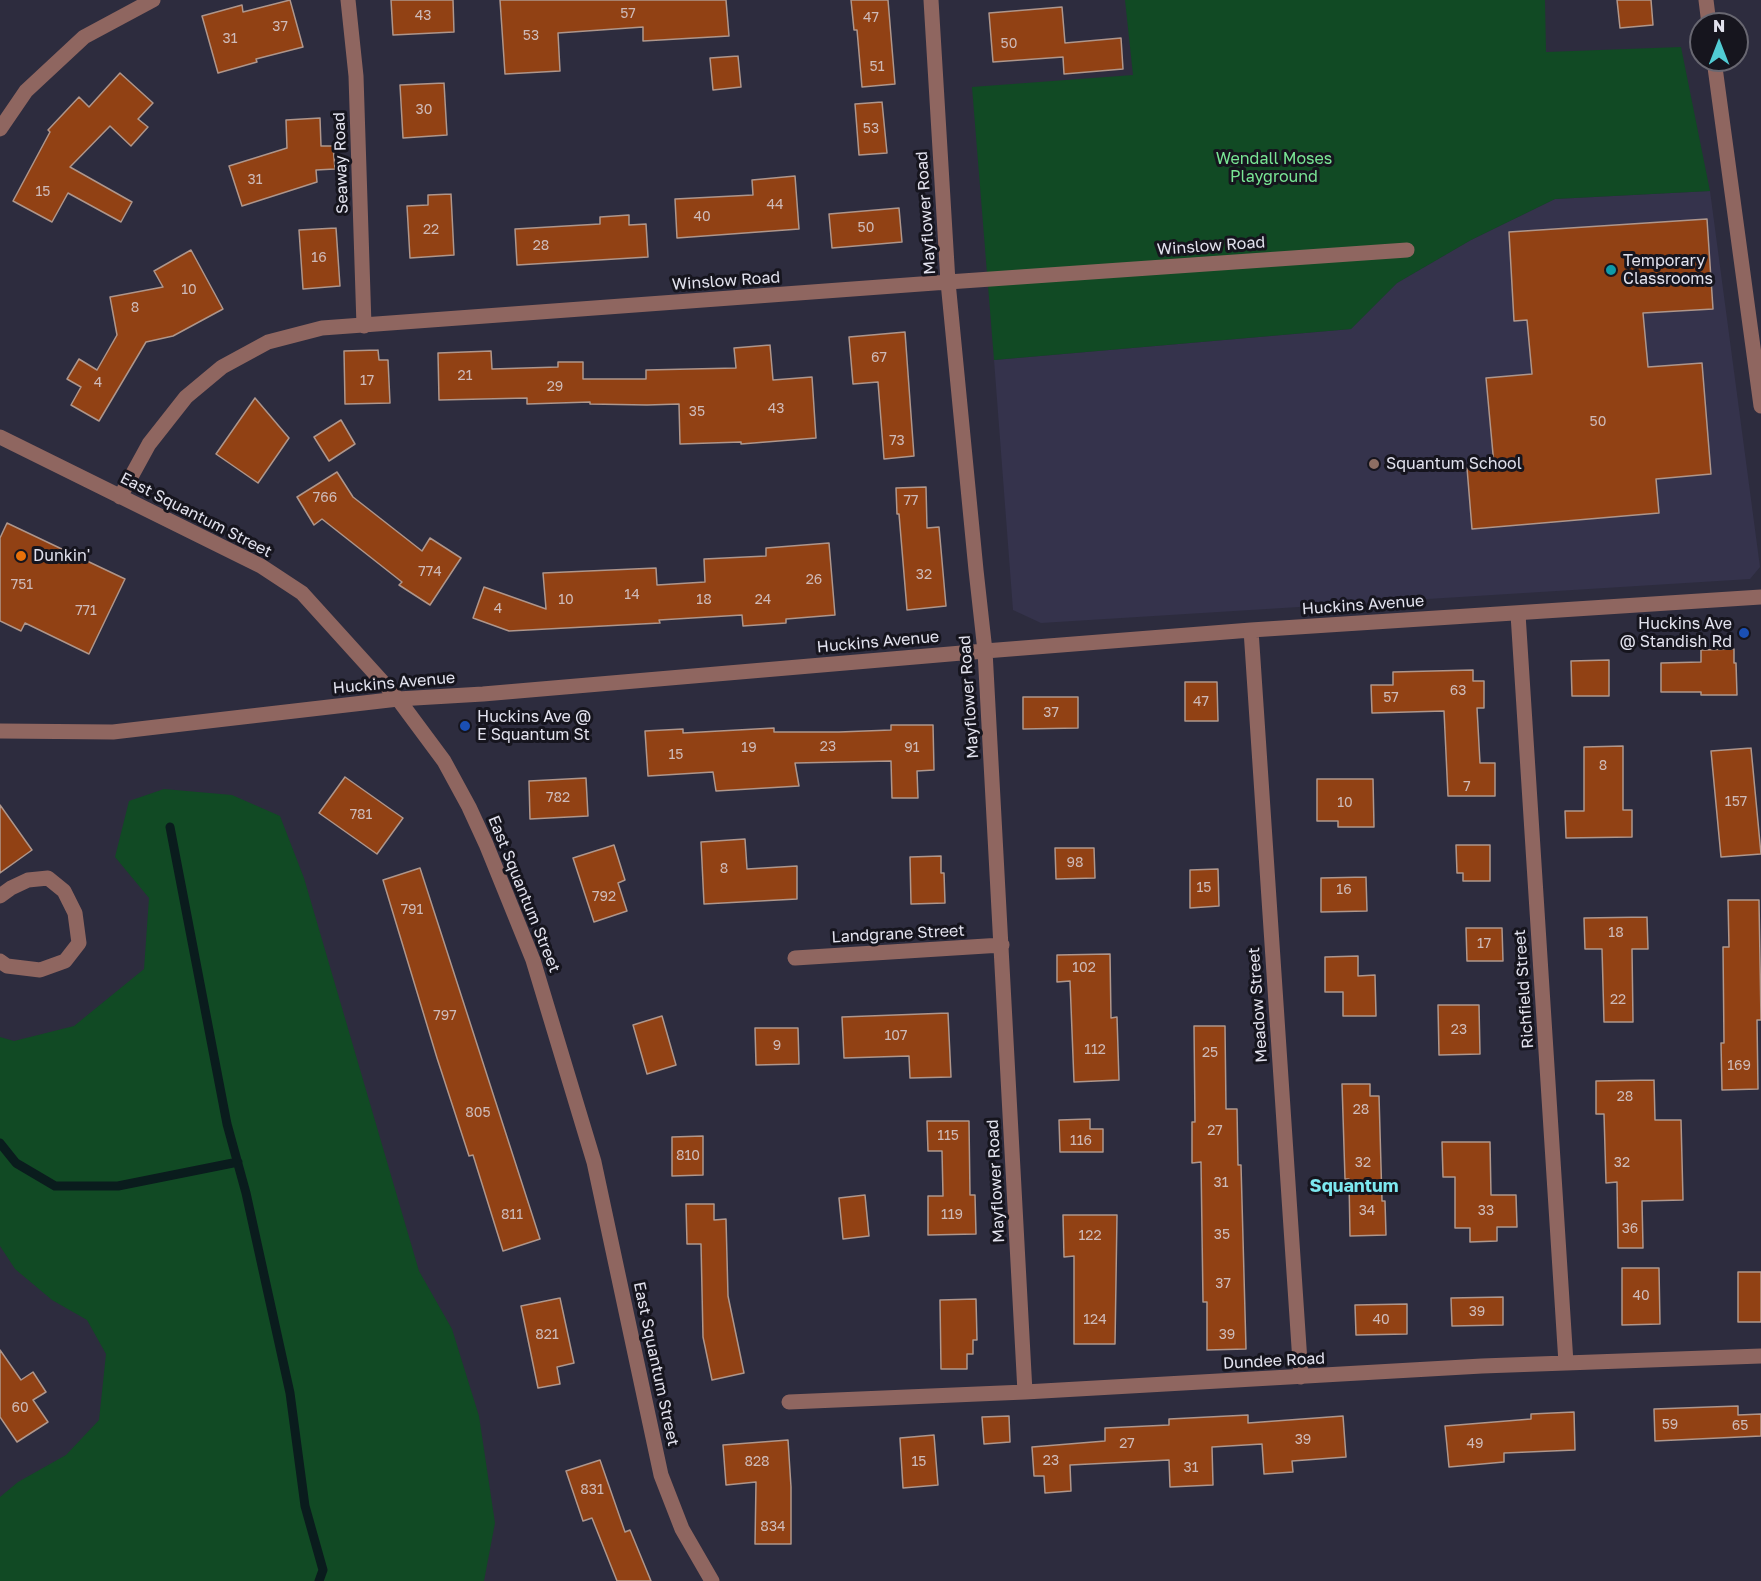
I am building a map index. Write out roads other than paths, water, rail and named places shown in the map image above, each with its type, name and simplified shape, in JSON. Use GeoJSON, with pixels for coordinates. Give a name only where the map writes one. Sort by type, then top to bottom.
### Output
{"type":"FeatureCollection","features":[{"type":"Feature","properties":{"kind":"street"},"geometry":{"type":"LineString","coordinates":[[0,129],[26,91],[84,37],[153,0]]}},
{"type":"Feature","properties":{"kind":"street","name":"Seaway Road"},"geometry":{"type":"LineString","coordinates":[[348,0],[356,76],[364,326]]}},
{"type":"Feature","properties":{"kind":"street","name":"Mayflower Road"},"geometry":{"type":"LineString","coordinates":[[931,0],[948,282],[985,651],[1025,1392]]}},
{"type":"Feature","properties":{"kind":"street"},"geometry":{"type":"LineString","coordinates":[[1716,72],[1761,406]]}},
{"type":"Feature","properties":{"kind":"street","name":"Winslow Road"},"geometry":{"type":"LineString","coordinates":[[120,497],[149,444],[186,397],[222,367],[268,342],[322,328],[1407,250]]}},
{"type":"Feature","properties":{"kind":"street","name":"East Squantum Street"},"geometry":{"type":"LineString","coordinates":[[0,437],[261,566],[302,593],[398,699],[444,761],[469,807],[533,960],[594,1162],[662,1475],[682,1529],[712,1581]]}},
{"type":"Feature","properties":{"kind":"street","name":"Huckins Avenue"},"geometry":{"type":"LineString","coordinates":[[0,731],[113,732],[398,699],[495,693],[1251,630],[1761,597]]}},
{"type":"Feature","properties":{"kind":"street","name":"Richfield Street"},"geometry":{"type":"LineString","coordinates":[[1518,614],[1566,1363]]}},
{"type":"Feature","properties":{"kind":"street","name":"Meadow Street"},"geometry":{"type":"LineString","coordinates":[[1251,630],[1301,1377]]}},
{"type":"Feature","properties":{"kind":"street"},"geometry":{"type":"LineString","coordinates":[[0,896],[28,880],[48,878],[64,891],[75,913],[78,943],[65,961],[40,970],[7,966],[0,961]]}},
{"type":"Feature","properties":{"kind":"street","name":"Landgrane Street"},"geometry":{"type":"LineString","coordinates":[[795,958],[1002,945]]}},
{"type":"Feature","properties":{"kind":"street","name":"Dundee Road"},"geometry":{"type":"LineString","coordinates":[[789,1402],[1025,1392],[1482,1366],[1761,1356]]}},
{"type":"Feature","properties":{"kind":"waterway"},"geometry":{"type":"LineString","coordinates":[[170,827],[227,1124],[246,1193],[290,1393],[305,1506],[323,1570],[319,1581]]}},
{"type":"Feature","properties":{"kind":"waterway"},"geometry":{"type":"LineString","coordinates":[[0,1143],[16,1163],[55,1186],[118,1186],[238,1162]]}},
{"type":"Feature","properties":{"kind":"place","name":"Temporary Classrooms"},"geometry":{"type":"Point","coordinates":[1611,270]}},
{"type":"Feature","properties":{"kind":"place","name":"Squantum School"},"geometry":{"type":"Point","coordinates":[1374,464]}},
{"type":"Feature","properties":{"kind":"place","name":"Dunkin'"},"geometry":{"type":"Point","coordinates":[21,556]}},
{"type":"Feature","properties":{"kind":"place","name":"Huckins Ave @ Standish Rd"},"geometry":{"type":"Point","coordinates":[1744,633]}},
{"type":"Feature","properties":{"kind":"place","name":"Huckins Ave @ E Squantum St"},"geometry":{"type":"Point","coordinates":[465,726]}},
{"type":"Feature","properties":{"kind":"district","name":"Squantum"},"geometry":{"type":"Point","coordinates":[1354,1186]}},
{"type":"Feature","properties":{"kind":"park label","name":"Wendall Moses Playground"},"geometry":{"type":"Point","coordinates":[1274,168]}}]}
